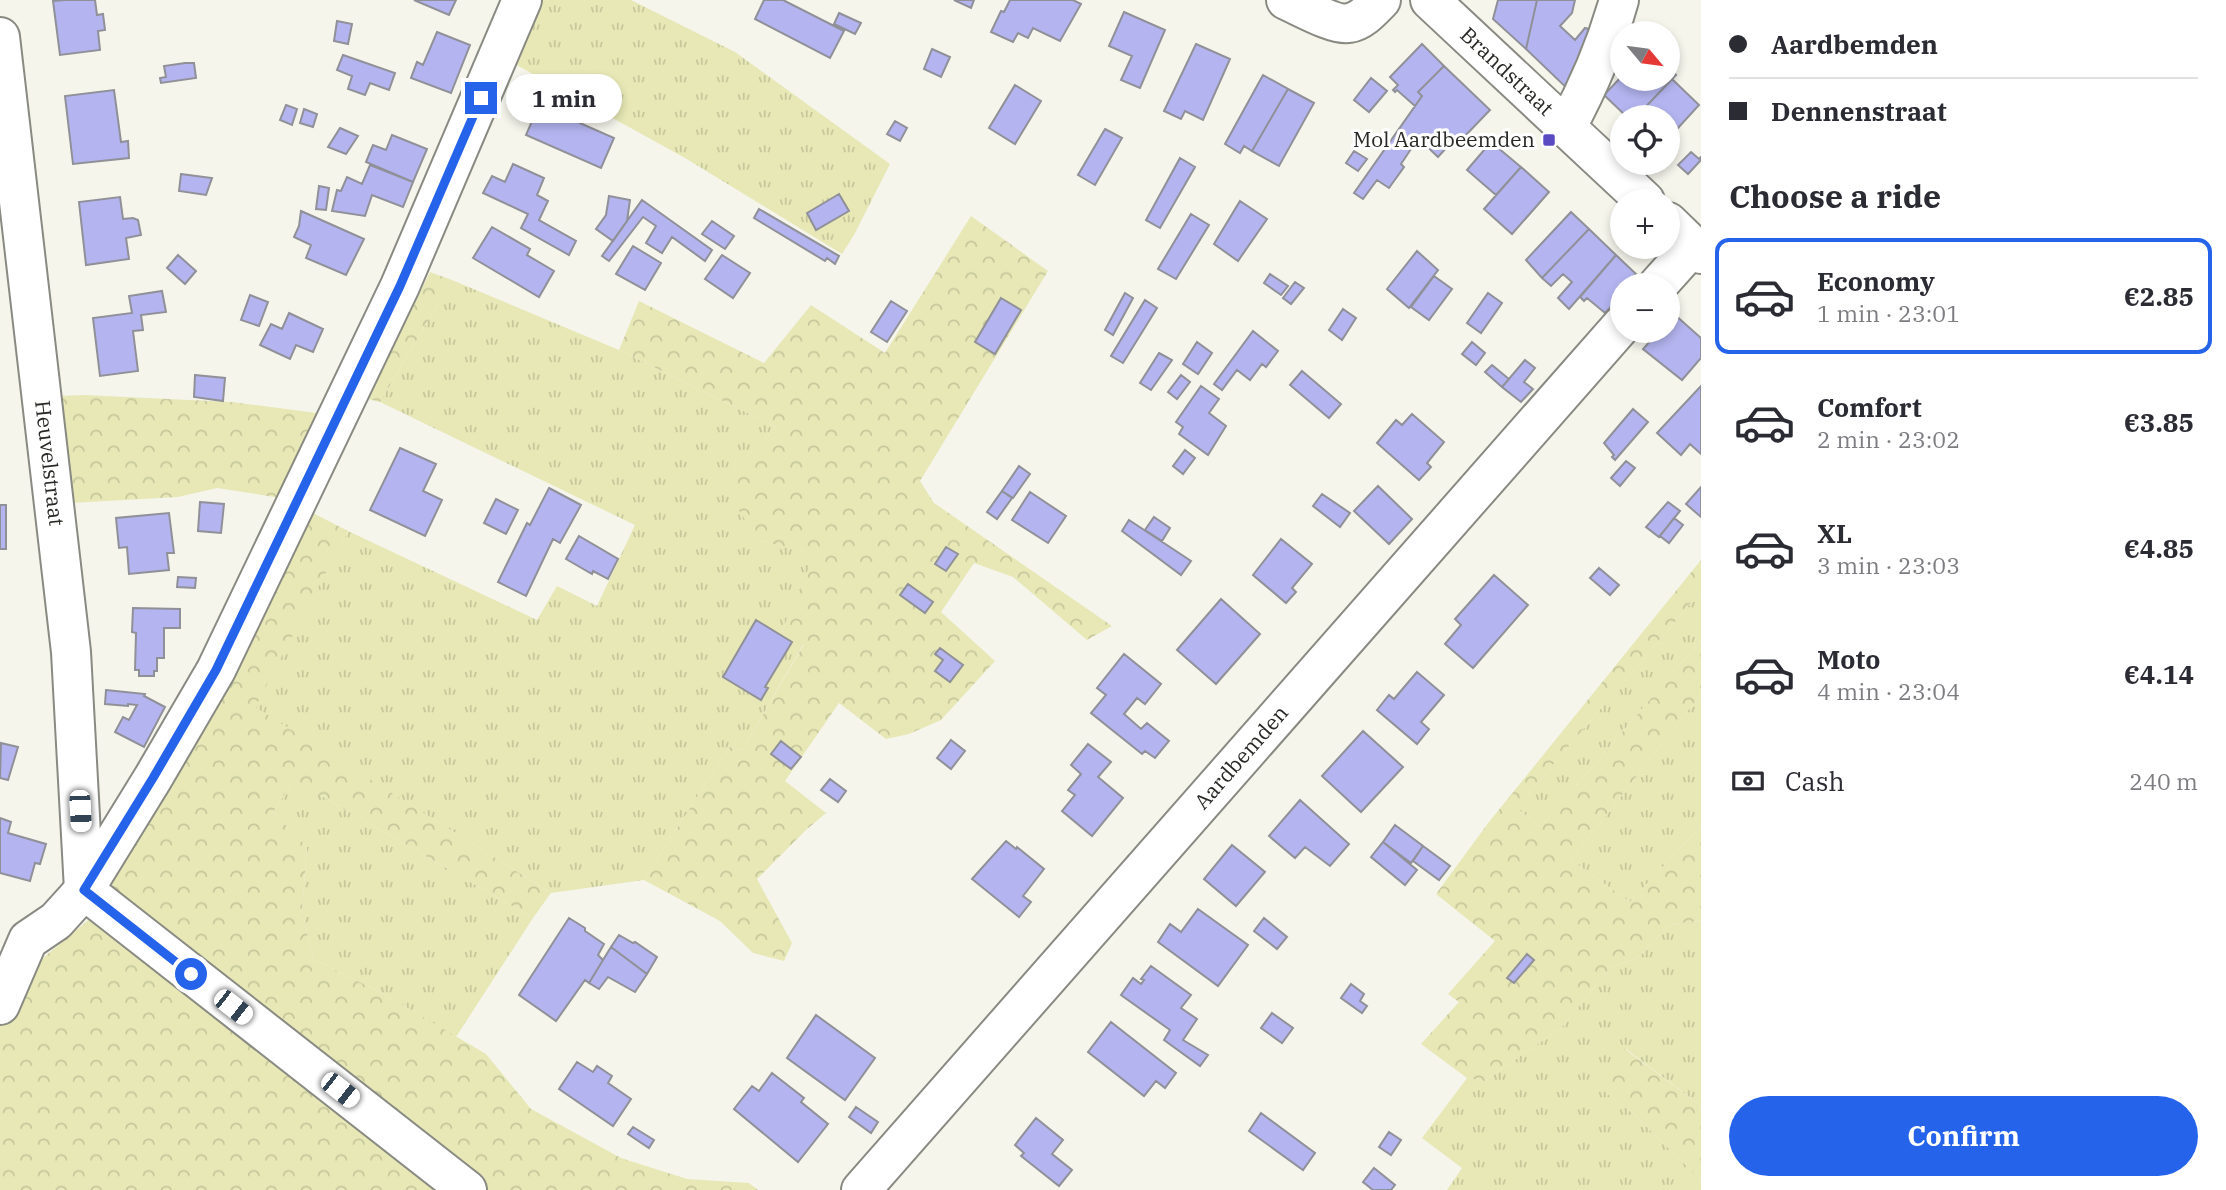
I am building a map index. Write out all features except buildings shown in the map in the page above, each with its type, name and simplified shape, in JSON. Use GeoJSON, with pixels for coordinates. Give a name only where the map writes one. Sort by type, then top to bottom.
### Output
{"type":"FeatureCollection","features":[{"type":"Feature","properties":{"kind":"street"},"geometry":{"type":"LineString","coordinates":[[0,1005],[14,939],[56,921],[84,890],[216,670],[400,286],[522,0]]}},
{"type":"Feature","properties":{"kind":"street"},"geometry":{"type":"LineString","coordinates":[[1286,0],[1334,21],[1348,24],[1364,16],[1381,0]]}},
{"type":"Feature","properties":{"kind":"street","name":"Brandstraat"},"geometry":{"type":"LineString","coordinates":[[1430,0],[1632,189]]}},
{"type":"Feature","properties":{"kind":"street"},"geometry":{"type":"LineString","coordinates":[[1566,128],[1589,87],[1608,40],[1619,0]]}},
{"type":"Feature","properties":{"kind":"street","name":"Heuvelstraat"},"geometry":{"type":"LineString","coordinates":[[0,37],[71,652],[84,890]]}},
{"type":"Feature","properties":{"kind":"street"},"geometry":{"type":"LineString","coordinates":[[1666,273],[1687,241]]}},
{"type":"Feature","properties":{"kind":"street","name":"Aardbemden"},"geometry":{"type":"LineString","coordinates":[[861,1190],[1610,340]]}},
{"type":"Feature","properties":{"kind":"street"},"geometry":{"type":"LineString","coordinates":[[84,890],[467,1190]]}},
{"type":"Feature","properties":{"kind":"green space"},"geometry":{"type":"Polygon","coordinates":[[[539,0],[631,0],[735,52],[890,164],[842,254],[685,158],[513,63],[539,0]]]}},
{"type":"Feature","properties":{"kind":"green space"},"geometry":{"type":"Polygon","coordinates":[[[971,216],[1048,271],[920,481],[934,503],[1112,626],[1087,640],[1013,577],[974,563],[941,612],[995,661],[941,720],[909,734],[886,739],[839,703],[785,781],[826,813],[757,879],[792,943],[784,961],[753,953],[720,921],[644,880],[729,747],[742,751],[804,644],[782,631],[814,555],[758,540],[737,507],[733,469],[776,427],[619,350],[639,301],[764,363],[811,305],[885,353],[971,216]]]}},
{"type":"Feature","properties":{"kind":"green space"},"geometry":{"type":"Polygon","coordinates":[[[430,272],[452,280],[380,402],[368,399],[430,272]]]}},
{"type":"Feature","properties":{"kind":"green space"},"geometry":{"type":"Polygon","coordinates":[[[452,280],[619,350],[776,427],[733,469],[758,540],[815,555],[782,631],[804,643],[742,751],[729,747],[644,880],[551,893],[254,707],[348,531],[537,620],[557,586],[597,606],[635,525],[380,402],[452,280]]]}},
{"type":"Feature","properties":{"kind":"green space"},"geometry":{"type":"Polygon","coordinates":[[[58,396],[232,402],[324,414],[281,498],[217,488],[178,497],[71,503],[58,396]]]}},
{"type":"Feature","properties":{"kind":"green space"},"geometry":{"type":"Polygon","coordinates":[[[311,512],[348,531],[255,707],[551,893],[533,918],[294,780],[273,812],[307,847],[302,910],[313,959],[384,994],[486,1054],[531,1109],[621,1158],[687,1179],[749,1183],[758,1190],[0,1190],[0,1027],[11,1005],[43,958],[92,917],[224,688],[311,512]]]}},
{"type":"Feature","properties":{"kind":"green space"},"geometry":{"type":"Polygon","coordinates":[[[1701,560],[1701,591],[1516,808],[1541,827],[1701,640],[1701,694],[1571,860],[1630,902],[1701,826],[1701,920],[1669,925],[1639,957],[1610,968],[1561,1028],[1484,1081],[1467,1078],[1421,1044],[1459,1002],[1448,994],[1495,941],[1436,894],[1489,822],[1701,560]]]}},
{"type":"Feature","properties":{"kind":"green space"},"geometry":{"type":"Polygon","coordinates":[[[1701,591],[1701,640],[1541,827],[1516,808],[1701,591]]]}},
{"type":"Feature","properties":{"kind":"green space"},"geometry":{"type":"Polygon","coordinates":[[[1701,694],[1701,826],[1630,902],[1571,860],[1701,694]]]}},
{"type":"Feature","properties":{"kind":"green space"},"geometry":{"type":"Polygon","coordinates":[[[294,780],[533,918],[456,1037],[384,994],[313,959],[302,910],[307,847],[273,812],[294,780]]]}},
{"type":"Feature","properties":{"kind":"green space"},"geometry":{"type":"Polygon","coordinates":[[[1701,920],[1701,1106],[1626,1049],[1594,1083],[1635,1115],[1701,1180],[1701,1190],[1447,1190],[1462,1168],[1422,1138],[1467,1078],[1484,1081],[1561,1028],[1610,968],[1639,957],[1669,925],[1701,920]]]}},
{"type":"Feature","properties":{"kind":"green space"},"geometry":{"type":"Polygon","coordinates":[[[1625,1049],[1701,1106],[1701,1180],[1635,1115],[1593,1083],[1625,1049]]]}},
{"type":"Feature","properties":{"kind":"place","name":"Mol Aardbeemden"},"geometry":{"type":"Point","coordinates":[1549,140]}},
{"type":"Feature","properties":{"kind":"route"},"geometry":{"type":"LineString","coordinates":[[191,974],[84,890],[216,670],[400,286],[481,98]]}}]}
